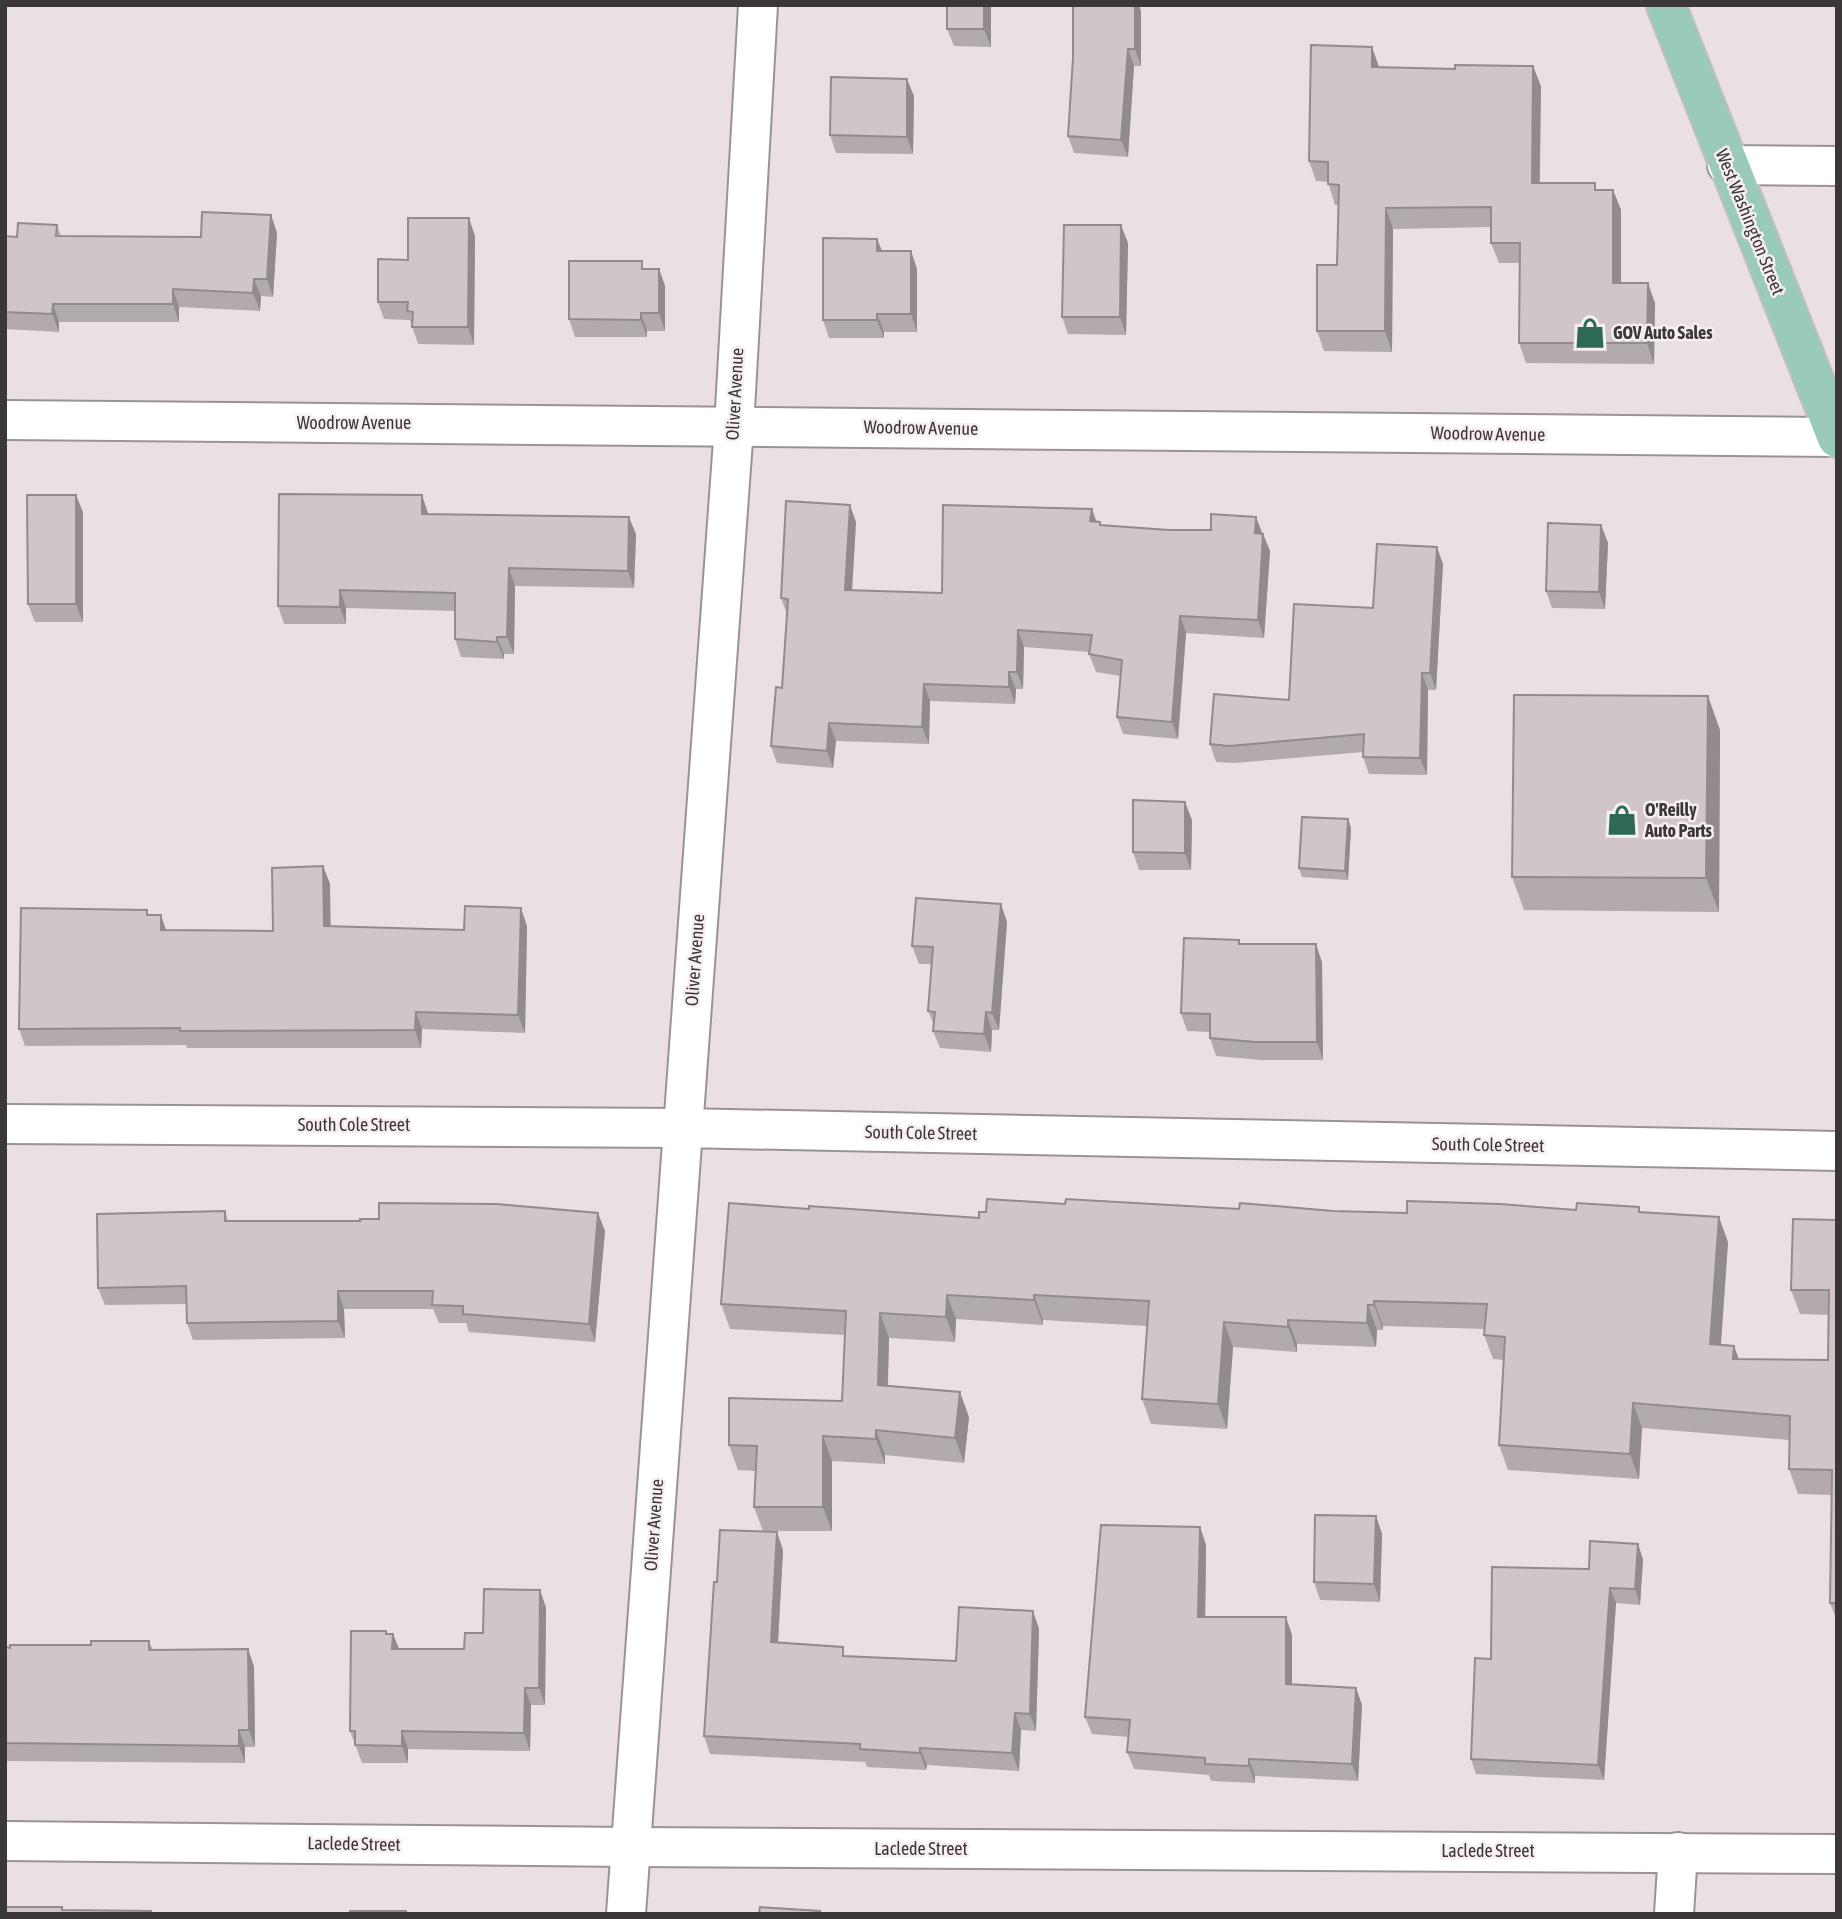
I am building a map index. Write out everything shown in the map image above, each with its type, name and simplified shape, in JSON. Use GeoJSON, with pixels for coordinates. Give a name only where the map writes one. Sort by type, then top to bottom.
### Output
{"type":"FeatureCollection","features":[{"type":"Feature","properties":{"kind":"main road","name":"West Washington Street"},"geometry":{"type":"LineString","coordinates":[[1665,5],[1837,437]]}},
{"type":"Feature","properties":{"kind":"street","name":"Oliver Avenue"},"geometry":{"type":"LineString","coordinates":[[625,1914],[734,426],[758,5]]}},
{"type":"Feature","properties":{"kind":"street"},"geometry":{"type":"LineString","coordinates":[[1727,165],[1837,166]]}},
{"type":"Feature","properties":{"kind":"street","name":"Woodrow Avenue"},"geometry":{"type":"LineString","coordinates":[[5,420],[1837,437]]}},
{"type":"Feature","properties":{"kind":"street","name":"South Cole Street"},"geometry":{"type":"LineString","coordinates":[[5,1124],[682,1128],[1837,1151]]}},
{"type":"Feature","properties":{"kind":"street","name":"Laclede Street"},"geometry":{"type":"LineString","coordinates":[[5,1840],[630,1847],[1837,1854]]}},
{"type":"Feature","properties":{"kind":"street"},"geometry":{"type":"LineString","coordinates":[[1674,1914],[1678,1852]]}},
{"type":"Feature","properties":{"kind":"building"},"geometry":{"type":"Polygon","coordinates":[[[947,5],[984,5],[984,29],[947,29],[947,5]]]}},
{"type":"Feature","properties":{"kind":"building"},"geometry":{"type":"Polygon","coordinates":[[[1073,5],[1135,5],[1135,49],[1128,49],[1121,140],[1068,136],[1073,5]]]}},
{"type":"Feature","properties":{"kind":"building"},"geometry":{"type":"Polygon","coordinates":[[[1311,45],[1372,47],[1372,67],[1455,69],[1455,65],[1533,66],[1532,183],[1595,183],[1595,190],[1613,190],[1613,283],[1648,283],[1647,343],[1519,343],[1520,243],[1491,243],[1491,207],[1386,208],[1385,331],[1317,331],[1317,265],[1337,265],[1339,185],[1328,184],[1328,162],[1309,161],[1311,45]]]}},
{"type":"Feature","properties":{"kind":"building"},"geometry":{"type":"Polygon","coordinates":[[[831,77],[907,79],[907,137],[830,135],[831,77]]]}},
{"type":"Feature","properties":{"kind":"building"},"geometry":{"type":"Polygon","coordinates":[[[202,212],[271,215],[267,279],[254,279],[253,293],[173,289],[173,304],[53,304],[52,314],[5,312],[5,236],[17,237],[18,223],[57,225],[56,236],[201,237],[202,212]]]}},
{"type":"Feature","properties":{"kind":"building"},"geometry":{"type":"Polygon","coordinates":[[[408,218],[469,218],[468,327],[412,327],[413,312],[407,311],[408,302],[378,302],[378,259],[408,260],[408,218]]]}},
{"type":"Feature","properties":{"kind":"building"},"geometry":{"type":"Polygon","coordinates":[[[1064,225],[1121,225],[1120,317],[1062,317],[1064,225]]]}},
{"type":"Feature","properties":{"kind":"building"},"geometry":{"type":"Polygon","coordinates":[[[823,238],[877,239],[877,251],[911,251],[911,314],[877,314],[877,320],[823,320],[823,238]]]}},
{"type":"Feature","properties":{"kind":"building"},"geometry":{"type":"Polygon","coordinates":[[[569,261],[642,261],[642,269],[659,269],[659,313],[641,313],[641,320],[569,319],[569,261]]]}},
{"type":"Feature","properties":{"kind":"building"},"geometry":{"type":"Polygon","coordinates":[[[279,494],[422,495],[422,514],[629,517],[628,571],[509,568],[507,637],[497,637],[497,642],[455,639],[455,593],[340,590],[340,607],[278,606],[279,494]]]}},
{"type":"Feature","properties":{"kind":"building"},"geometry":{"type":"Polygon","coordinates":[[[27,495],[76,495],[76,604],[28,604],[27,495]]]}},
{"type":"Feature","properties":{"kind":"building"},"geometry":{"type":"Polygon","coordinates":[[[786,501],[850,505],[845,590],[942,593],[943,505],[1092,509],[1090,521],[1100,522],[1100,525],[1169,530],[1211,530],[1211,514],[1256,517],[1255,533],[1263,534],[1258,620],[1180,616],[1172,722],[1117,717],[1122,660],[1089,654],[1092,635],[1018,630],[1017,672],[1009,672],[1009,687],[924,684],[922,727],[829,723],[827,751],[771,746],[776,687],[782,688],[788,599],[781,598],[786,501]]]}},
{"type":"Feature","properties":{"kind":"building"},"geometry":{"type":"Polygon","coordinates":[[[1548,523],[1601,525],[1599,592],[1546,591],[1548,523]]]}},
{"type":"Feature","properties":{"kind":"building"},"geometry":{"type":"Polygon","coordinates":[[[1377,544],[1437,547],[1430,673],[1422,673],[1420,758],[1363,757],[1364,734],[1229,746],[1210,744],[1214,694],[1289,700],[1294,604],[1373,608],[1377,544]]]}},
{"type":"Feature","properties":{"kind":"building","name":"O'Reilly Auto Parts"},"geometry":{"type":"Polygon","coordinates":[[[1514,695],[1708,696],[1706,878],[1512,877],[1514,695]]]}},
{"type":"Feature","properties":{"kind":"building"},"geometry":{"type":"Polygon","coordinates":[[[1133,800],[1185,802],[1185,853],[1133,852],[1133,800]]]}},
{"type":"Feature","properties":{"kind":"building"},"geometry":{"type":"Polygon","coordinates":[[[1302,817],[1348,819],[1345,871],[1299,868],[1302,817]]]}},
{"type":"Feature","properties":{"kind":"building"},"geometry":{"type":"Polygon","coordinates":[[[323,866],[324,926],[464,930],[465,906],[521,908],[518,1015],[416,1012],[415,1030],[19,1029],[21,908],[147,910],[147,915],[161,915],[161,930],[273,931],[272,868],[323,866]]]}},
{"type":"Feature","properties":{"kind":"building"},"geometry":{"type":"Polygon","coordinates":[[[916,898],[1001,904],[992,1013],[986,1012],[984,1034],[933,1031],[935,1012],[928,1011],[933,947],[912,946],[916,898]]]}},
{"type":"Feature","properties":{"kind":"building"},"geometry":{"type":"Polygon","coordinates":[[[1184,938],[1239,940],[1239,944],[1316,944],[1317,1042],[1255,1042],[1210,1038],[1210,1014],[1181,1013],[1184,938]]]}},
{"type":"Feature","properties":{"kind":"building"},"geometry":{"type":"Polygon","coordinates":[[[987,1199],[1065,1204],[1066,1199],[1239,1209],[1240,1203],[1333,1211],[1407,1213],[1407,1201],[1576,1210],[1577,1203],[1639,1207],[1639,1212],[1719,1217],[1710,1344],[1734,1346],[1733,1359],[1828,1360],[1829,1290],[1791,1290],[1793,1219],[1837,1220],[1837,1603],[1830,1603],[1832,1470],[1789,1469],[1790,1416],[1633,1403],[1630,1454],[1499,1445],[1505,1337],[1484,1335],[1487,1304],[1374,1301],[1374,1305],[1368,1305],[1367,1323],[1288,1320],[1288,1327],[1224,1322],[1218,1404],[1142,1399],[1149,1301],[1034,1295],[1034,1300],[947,1295],[946,1317],[880,1313],[878,1385],[960,1392],[955,1438],[876,1430],[876,1439],[823,1436],[823,1507],[754,1507],[757,1446],[729,1445],[729,1398],[842,1401],[846,1311],[721,1304],[729,1203],[979,1218],[979,1212],[986,1212],[987,1199]]]}},
{"type":"Feature","properties":{"kind":"building"},"geometry":{"type":"Polygon","coordinates":[[[379,1203],[497,1204],[598,1213],[589,1324],[463,1314],[463,1306],[432,1305],[433,1291],[338,1291],[338,1321],[187,1323],[186,1286],[98,1288],[97,1214],[225,1211],[225,1221],[360,1221],[379,1219],[379,1203]]]}},
{"type":"Feature","properties":{"kind":"building"},"geometry":{"type":"Polygon","coordinates":[[[1315,1515],[1376,1516],[1374,1584],[1314,1582],[1315,1515]]]}},
{"type":"Feature","properties":{"kind":"building"},"geometry":{"type":"Polygon","coordinates":[[[1101,1525],[1200,1527],[1198,1617],[1286,1617],[1286,1684],[1356,1688],[1352,1764],[1249,1759],[1249,1766],[1205,1764],[1205,1758],[1127,1752],[1130,1720],[1085,1717],[1101,1525]]]}},
{"type":"Feature","properties":{"kind":"building"},"geometry":{"type":"Polygon","coordinates":[[[720,1530],[777,1532],[771,1642],[843,1647],[843,1656],[956,1661],[959,1607],[1033,1611],[1030,1714],[1015,1713],[1012,1753],[920,1748],[920,1753],[860,1749],[860,1744],[704,1736],[720,1530]]]}},
{"type":"Feature","properties":{"kind":"building"},"geometry":{"type":"Polygon","coordinates":[[[1590,1541],[1638,1544],[1635,1589],[1610,1588],[1598,1765],[1471,1759],[1475,1658],[1491,1659],[1492,1567],[1589,1569],[1590,1541]]]}},
{"type":"Feature","properties":{"kind":"building"},"geometry":{"type":"Polygon","coordinates":[[[484,1589],[540,1590],[539,1688],[525,1688],[524,1733],[402,1731],[402,1746],[355,1745],[355,1731],[350,1731],[351,1631],[386,1631],[386,1634],[393,1634],[392,1649],[464,1649],[465,1633],[483,1633],[484,1589]]]}},
{"type":"Feature","properties":{"kind":"building"},"geometry":{"type":"Polygon","coordinates":[[[91,1641],[149,1641],[149,1650],[248,1649],[249,1730],[239,1730],[239,1746],[5,1743],[5,1647],[91,1645],[91,1641]]]}},
{"type":"Feature","properties":{"kind":"building"},"geometry":{"type":"Polygon","coordinates":[[[5,1907],[151,1911],[151,1914],[5,1914],[5,1907]]]}},
{"type":"Feature","properties":{"kind":"building"},"geometry":{"type":"Polygon","coordinates":[[[760,1907],[820,1911],[829,1914],[759,1914],[760,1907]]]}},
{"type":"Feature","properties":{"kind":"building"},"geometry":{"type":"Polygon","coordinates":[[[350,1911],[406,1911],[406,1914],[350,1914],[350,1911]]]}},
{"type":"Feature","properties":{"kind":"place","name":"GOV Auto Sales"},"geometry":{"type":"Point","coordinates":[1590,333]}},
{"type":"Feature","properties":{"kind":"place","name":"O'Reilly Auto Parts"},"geometry":{"type":"Point","coordinates":[1622,820]}}]}
